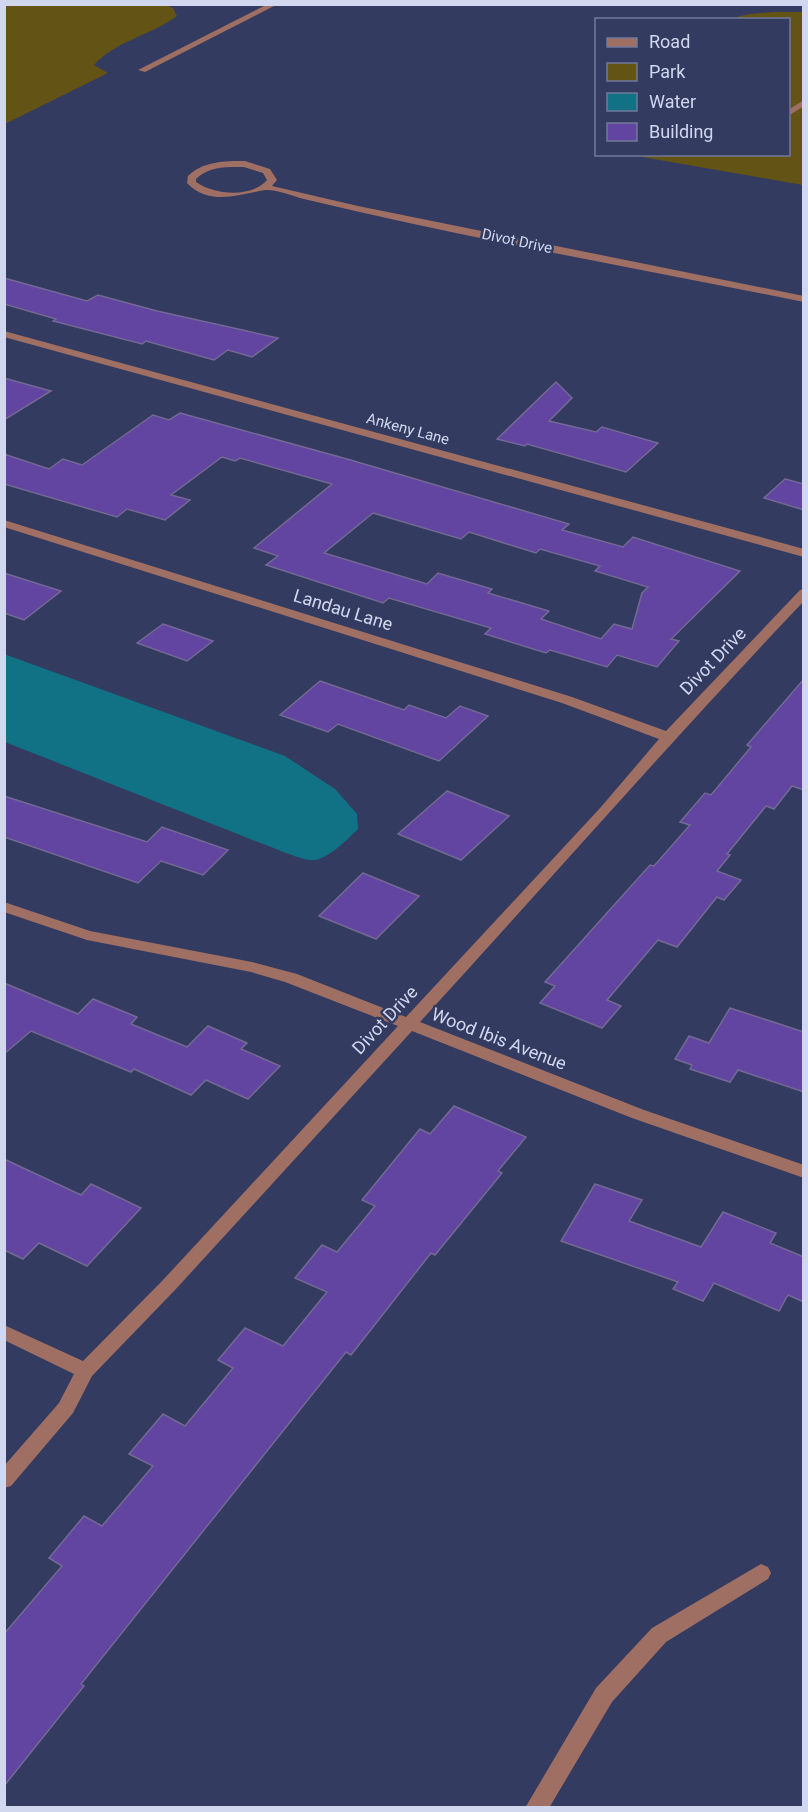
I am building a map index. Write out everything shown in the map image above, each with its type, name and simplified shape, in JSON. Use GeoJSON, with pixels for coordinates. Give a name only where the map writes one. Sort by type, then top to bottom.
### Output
{"type":"FeatureCollection","features":[{"type":"Feature","properties":{"kind":"street"},"geometry":{"type":"LineString","coordinates":[[142,70],[274,4]]}},
{"type":"Feature","properties":{"kind":"street"},"geometry":{"type":"LineString","coordinates":[[790,113],[804,102]]}},
{"type":"Feature","properties":{"kind":"street","name":"Divot Drive"},"geometry":{"type":"LineString","coordinates":[[267,187],[272,180],[267,171],[245,164],[206,168],[191,178],[197,188],[215,194],[243,194],[267,187],[381,213],[804,299]]}},
{"type":"Feature","properties":{"kind":"street","name":"Ankeny Lane"},"geometry":{"type":"LineString","coordinates":[[4,334],[804,554]]}},
{"type":"Feature","properties":{"kind":"street","name":"Landau Lane"},"geometry":{"type":"LineString","coordinates":[[4,523],[567,700],[669,737]]}},
{"type":"Feature","properties":{"kind":"street","name":"Divot Drive"},"geometry":{"type":"LineString","coordinates":[[4,1480],[66,1408],[85,1371],[169,1285],[606,810],[669,737],[804,593]]}},
{"type":"Feature","properties":{"kind":"street","name":"Wood Ibis Avenue"},"geometry":{"type":"LineString","coordinates":[[4,907],[87,935],[252,967],[291,978],[638,1114],[804,1172]]}},
{"type":"Feature","properties":{"kind":"street"},"geometry":{"type":"LineString","coordinates":[[4,1332],[85,1371]]}},
{"type":"Feature","properties":{"kind":"street"},"geometry":{"type":"LineString","coordinates":[[536,1808],[604,1695],[659,1635],[761,1573]]}},
{"type":"Feature","properties":{"kind":"green space"},"geometry":{"type":"Polygon","coordinates":[[[5,5],[166,5],[173,8],[177,16],[112,50],[94,65],[108,73],[5,124],[5,5]]]}},
{"type":"Feature","properties":{"kind":"green space"},"geometry":{"type":"Polygon","coordinates":[[[803,12],[803,185],[637,156],[790,156],[790,18],[732,18],[750,14],[803,12]]]}},
{"type":"Feature","properties":{"kind":"water"},"geometry":{"type":"Polygon","coordinates":[[[4,654],[285,756],[335,789],[357,814],[358,829],[338,848],[321,858],[304,859],[5,742],[4,654]]]}},
{"type":"Feature","properties":{"kind":"building"},"geometry":{"type":"Polygon","coordinates":[[[4,278],[87,301],[98,295],[157,311],[278,338],[252,357],[228,350],[214,360],[146,341],[142,344],[53,321],[56,319],[4,304],[4,278]]]}},
{"type":"Feature","properties":{"kind":"building"},"geometry":{"type":"Polygon","coordinates":[[[4,378],[51,391],[4,420],[4,378]]]}},
{"type":"Feature","properties":{"kind":"building"},"geometry":{"type":"Polygon","coordinates":[[[556,382],[572,398],[549,421],[596,432],[602,427],[658,443],[626,472],[527,444],[525,446],[497,439],[556,382]]]}},
{"type":"Feature","properties":{"kind":"building"},"geometry":{"type":"Polygon","coordinates":[[[180,413],[569,524],[562,530],[623,547],[633,537],[740,571],[671,639],[679,641],[657,667],[617,655],[607,667],[550,650],[546,653],[485,634],[491,628],[389,598],[383,603],[266,565],[278,556],[254,548],[332,484],[240,458],[235,461],[222,457],[171,495],[190,500],[165,520],[127,509],[117,517],[4,484],[4,454],[49,469],[63,459],[82,465],[153,415],[169,420],[180,413]],[[373,513],[324,553],[427,584],[438,573],[492,589],[488,593],[549,611],[541,619],[601,639],[614,624],[632,629],[642,593],[648,587],[595,571],[600,566],[540,549],[536,553],[469,532],[461,539],[373,513]]]}},
{"type":"Feature","properties":{"kind":"building"},"geometry":{"type":"Polygon","coordinates":[[[785,479],[804,484],[804,510],[764,498],[785,479]]]}},
{"type":"Feature","properties":{"kind":"building"},"geometry":{"type":"Polygon","coordinates":[[[4,573],[61,591],[24,620],[4,613],[4,573]]]}},
{"type":"Feature","properties":{"kind":"building"},"geometry":{"type":"Polygon","coordinates":[[[163,624],[213,641],[187,661],[137,643],[163,624]]]}},
{"type":"Feature","properties":{"kind":"building"},"geometry":{"type":"Polygon","coordinates":[[[804,679],[804,790],[792,786],[774,809],[766,806],[727,854],[730,855],[717,871],[741,880],[724,900],[717,897],[677,947],[658,940],[607,1000],[621,1006],[602,1028],[540,1003],[555,986],[545,982],[650,865],[654,866],[690,825],[680,822],[705,793],[711,795],[751,747],[747,745],[804,679]]]}},
{"type":"Feature","properties":{"kind":"building"},"geometry":{"type":"Polygon","coordinates":[[[320,681],[404,710],[409,705],[446,718],[460,706],[488,716],[439,761],[338,724],[328,732],[280,715],[320,681]]]}},
{"type":"Feature","properties":{"kind":"building"},"geometry":{"type":"Polygon","coordinates":[[[447,791],[509,816],[461,860],[398,834],[447,791]]]}},
{"type":"Feature","properties":{"kind":"building"},"geometry":{"type":"Polygon","coordinates":[[[4,796],[147,842],[162,827],[228,850],[203,875],[161,861],[138,883],[4,837],[4,796]]]}},
{"type":"Feature","properties":{"kind":"building"},"geometry":{"type":"Polygon","coordinates":[[[363,873],[419,896],[376,939],[319,916],[363,873]]]}},
{"type":"Feature","properties":{"kind":"building"},"geometry":{"type":"Polygon","coordinates":[[[4,983],[78,1014],[93,999],[137,1017],[131,1024],[187,1047],[208,1026],[247,1043],[241,1049],[280,1066],[248,1099],[206,1080],[191,1095],[134,1069],[131,1072],[31,1031],[4,1054],[4,983]]]}},
{"type":"Feature","properties":{"kind":"building"},"geometry":{"type":"Polygon","coordinates":[[[730,1008],[804,1032],[804,1092],[738,1070],[730,1082],[690,1069],[692,1065],[675,1059],[689,1036],[709,1043],[730,1008]]]}},
{"type":"Feature","properties":{"kind":"building"},"geometry":{"type":"Polygon","coordinates":[[[454,1106],[526,1137],[498,1171],[502,1173],[435,1255],[431,1253],[351,1355],[346,1352],[81,1684],[84,1686],[4,1786],[4,1634],[62,1566],[49,1558],[84,1516],[102,1526],[153,1466],[129,1454],[163,1414],[185,1426],[233,1368],[218,1360],[245,1328],[283,1346],[327,1292],[295,1278],[322,1245],[337,1252],[375,1206],[362,1200],[420,1129],[430,1134],[454,1106]]]}},
{"type":"Feature","properties":{"kind":"building"},"geometry":{"type":"Polygon","coordinates":[[[4,1159],[81,1195],[91,1184],[141,1208],[87,1266],[39,1243],[23,1259],[4,1250],[4,1159]]]}},
{"type":"Feature","properties":{"kind":"building"},"geometry":{"type":"Polygon","coordinates":[[[595,1184],[642,1200],[629,1221],[701,1247],[723,1212],[776,1233],[770,1243],[804,1257],[804,1302],[788,1295],[779,1311],[714,1283],[703,1301],[673,1289],[678,1282],[561,1241],[595,1184]]]}}]}
